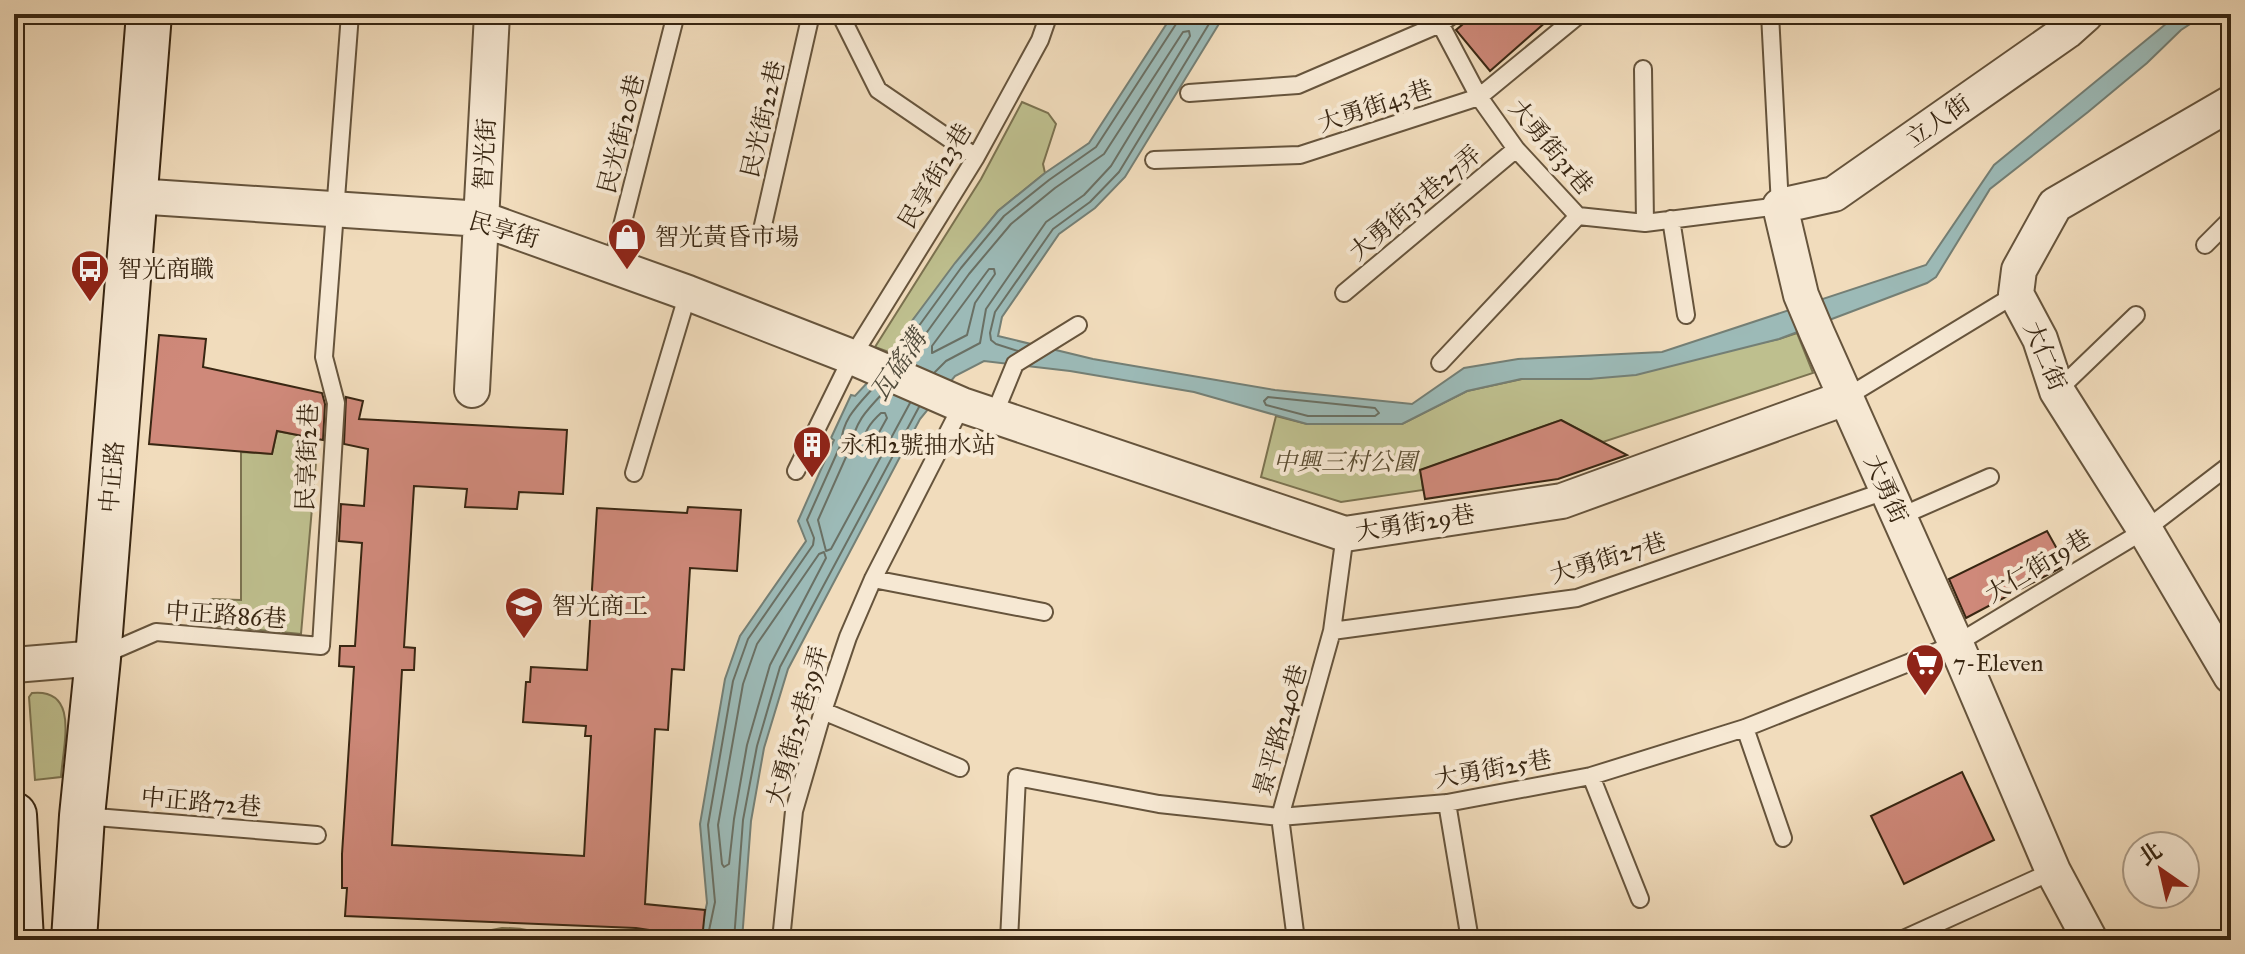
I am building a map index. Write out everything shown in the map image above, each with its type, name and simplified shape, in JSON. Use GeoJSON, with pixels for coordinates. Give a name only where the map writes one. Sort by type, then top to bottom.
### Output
{"type":"FeatureCollection","features":[{"type":"Feature","properties":{"kind":"street","name":"中正路"},"geometry":{"type":"LineString","coordinates":[[74,940],[149,14]]}},
{"type":"Feature","properties":{"kind":"street","name":"智光街"},"geometry":{"type":"LineString","coordinates":[[472,390],[492,14]]}},
{"type":"Feature","properties":{"kind":"street","name":"立人街"},"geometry":{"type":"LineString","coordinates":[[1780,206],[1834,194],[2067,31],[2086,14]]}},
{"type":"Feature","properties":{"kind":"street","name":"大仁街"},"geometry":{"type":"LineString","coordinates":[[2225,115],[2055,205],[2019,270],[2016,294],[2040,339],[2057,391],[2145,530],[2231,676]]}},
{"type":"Feature","properties":{"kind":"street","name":"民享街"},"geometry":{"type":"LineString","coordinates":[[135,196],[482,219],[688,293],[852,357]]}},
{"type":"Feature","properties":{"kind":"street","name":"大勇街"},"geometry":{"type":"LineString","coordinates":[[1780,206],[1801,295],[1817,333],[2053,871],[2090,940]]}},
{"type":"Feature","properties":{"kind":"street","name":"大勇街29巷"},"geometry":{"type":"LineString","coordinates":[[852,357],[962,405],[1345,534],[1562,501],[1845,398]]}},
{"type":"Feature","properties":{"kind":"street"},"geometry":{"type":"LineString","coordinates":[[14,665],[98,658]]}},
{"type":"Feature","properties":{"kind":"street"},"geometry":{"type":"LineString","coordinates":[[14,815],[21,940]]}},
{"type":"Feature","properties":{"kind":"lane"},"geometry":{"type":"LineString","coordinates":[[337,209],[350,14]]}},
{"type":"Feature","properties":{"kind":"lane","name":"民光街20巷"},"geometry":{"type":"LineString","coordinates":[[612,265],[676,14]]}},
{"type":"Feature","properties":{"kind":"lane","name":"民光街22巷"},"geometry":{"type":"LineString","coordinates":[[761,234],[811,14]]}},
{"type":"Feature","properties":{"kind":"lane"},"geometry":{"type":"LineString","coordinates":[[840,14],[878,90],[976,157]]}},
{"type":"Feature","properties":{"kind":"lane","name":"民享街23巷"},"geometry":{"type":"LineString","coordinates":[[796,471],[852,357],[976,157],[1040,40],[1049,14]]}},
{"type":"Feature","properties":{"kind":"lane","name":"大勇街43巷"},"geometry":{"type":"LineString","coordinates":[[1154,160],[1300,155],[1479,97],[1580,14]]}},
{"type":"Feature","properties":{"kind":"lane","name":"大勇街"},"geometry":{"type":"LineString","coordinates":[[1770,14],[1780,206]]}},
{"type":"Feature","properties":{"kind":"lane"},"geometry":{"type":"LineString","coordinates":[[1189,93],[1298,85],[1443,17]]}},
{"type":"Feature","properties":{"kind":"lane","name":"大勇街31巷"},"geometry":{"type":"LineString","coordinates":[[1443,17],[1479,97],[1516,149],[1578,216],[1645,223],[1780,206]]}},
{"type":"Feature","properties":{"kind":"lane"},"geometry":{"type":"LineString","coordinates":[[1643,69],[1645,223]]}},
{"type":"Feature","properties":{"kind":"lane","name":"大勇街31巷27弄"},"geometry":{"type":"LineString","coordinates":[[1344,293],[1516,149]]}},
{"type":"Feature","properties":{"kind":"lane","name":"民享街2巷"},"geometry":{"type":"LineString","coordinates":[[308,646],[321,646],[336,403],[324,357],[337,209]]}},
{"type":"Feature","properties":{"kind":"lane"},"geometry":{"type":"LineString","coordinates":[[1440,363],[1578,216]]}},
{"type":"Feature","properties":{"kind":"lane"},"geometry":{"type":"LineString","coordinates":[[1671,219],[1686,315]]}},
{"type":"Feature","properties":{"kind":"lane"},"geometry":{"type":"LineString","coordinates":[[2205,245],[2231,219]]}},
{"type":"Feature","properties":{"kind":"lane"},"geometry":{"type":"LineString","coordinates":[[634,473],[688,293]]}},
{"type":"Feature","properties":{"kind":"lane"},"geometry":{"type":"LineString","coordinates":[[1845,398],[2016,294]]}},
{"type":"Feature","properties":{"kind":"lane"},"geometry":{"type":"LineString","coordinates":[[2057,391],[2136,315]]}},
{"type":"Feature","properties":{"kind":"lane"},"geometry":{"type":"LineString","coordinates":[[994,415],[1015,364],[1078,325]]}},
{"type":"Feature","properties":{"kind":"lane","name":"大勇街25巷39弄"},"geometry":{"type":"LineString","coordinates":[[781,940],[794,811],[848,637],[873,579],[962,405]]}},
{"type":"Feature","properties":{"kind":"lane","name":"大仁街19巷"},"geometry":{"type":"LineString","coordinates":[[1956,644],[2145,530],[2231,464]]}},
{"type":"Feature","properties":{"kind":"lane","name":"大勇街27巷"},"geometry":{"type":"LineString","coordinates":[[1332,631],[1577,598],[1990,477]]}},
{"type":"Feature","properties":{"kind":"lane","name":"景平路240巷"},"geometry":{"type":"LineString","coordinates":[[1296,940],[1280,817],[1332,631],[1345,534]]}},
{"type":"Feature","properties":{"kind":"lane"},"geometry":{"type":"LineString","coordinates":[[873,579],[1044,612]]}},
{"type":"Feature","properties":{"kind":"lane","name":"中正路86巷"},"geometry":{"type":"LineString","coordinates":[[98,658],[156,632],[308,646]]}},
{"type":"Feature","properties":{"kind":"lane","name":"大勇街25巷"},"geometry":{"type":"LineString","coordinates":[[1009,940],[1017,777],[1159,804],[1280,817],[1447,803],[1591,776],[1745,728],[1956,644]]}},
{"type":"Feature","properties":{"kind":"lane"},"geometry":{"type":"LineString","coordinates":[[823,711],[960,768]]}},
{"type":"Feature","properties":{"kind":"lane"},"geometry":{"type":"LineString","coordinates":[[1745,728],[1783,838]]}},
{"type":"Feature","properties":{"kind":"lane"},"geometry":{"type":"LineString","coordinates":[[1591,776],[1640,899]]}},
{"type":"Feature","properties":{"kind":"lane"},"geometry":{"type":"LineString","coordinates":[[1447,803],[1470,940]]}},
{"type":"Feature","properties":{"kind":"lane","name":"中正路72巷"},"geometry":{"type":"LineString","coordinates":[[82,816],[317,835]]}},
{"type":"Feature","properties":{"kind":"lane"},"geometry":{"type":"LineString","coordinates":[[1901,940],[2053,871]]}},
{"type":"Feature","properties":{"kind":"green space"},"geometry":{"type":"Polygon","coordinates":[[[1022,102],[1048,113],[1056,124],[1043,164],[1045,173],[998,211],[906,329],[894,354],[875,347],[981,179],[1022,102]]]}},
{"type":"Feature","properties":{"kind":"green space","name":"中興三村公園"},"geometry":{"type":"Polygon","coordinates":[[[1797,333],[1813,373],[1603,442],[1561,420],[1421,470],[1423,490],[1341,502],[1261,477],[1276,416],[1307,424],[1402,424],[1467,391],[1522,379],[1589,379],[1797,333]]]}},
{"type":"Feature","properties":{"kind":"green space"},"geometry":{"type":"Polygon","coordinates":[[[277,431],[318,439],[301,634],[209,625],[211,599],[241,600],[241,452],[272,454],[277,431]]]}},
{"type":"Feature","properties":{"kind":"green space"},"geometry":{"type":"Polygon","coordinates":[[[32,693],[47,694],[57,700],[63,709],[65,735],[61,777],[35,780],[29,697],[32,693]]]}},
{"type":"Feature","properties":{"kind":"green space"},"geometry":{"type":"Polygon","coordinates":[[[502,928],[531,931],[558,940],[464,940],[481,932],[502,928]]]}},
{"type":"Feature","properties":{"kind":"water","name":"瓦磘溝"},"geometry":{"type":"Polygon","coordinates":[[[1173,14],[1225,14],[1125,177],[1095,208],[1059,234],[1002,317],[998,336],[1093,359],[1275,390],[1412,404],[1464,368],[1518,359],[1662,352],[1926,265],[1994,165],[2178,14],[2214,14],[2198,19],[2181,30],[2147,63],[1990,189],[1936,277],[1779,339],[1636,375],[1521,379],[1467,391],[1402,424],[1307,424],[1194,392],[1070,371],[984,361],[955,376],[920,419],[788,669],[764,748],[751,821],[742,940],[699,940],[707,903],[700,824],[725,679],[740,636],[806,541],[798,521],[851,395],[855,396],[894,354],[906,329],[998,211],[1089,143],[1173,14]]]}},
{"type":"Feature","properties":{"kind":"building"},"geometry":{"type":"Polygon","coordinates":[[[1475,14],[1555,14],[1490,71],[1456,30],[1475,14]]]}},
{"type":"Feature","properties":{"kind":"building"},"geometry":{"type":"Polygon","coordinates":[[[159,335],[206,339],[203,367],[322,393],[325,404],[323,440],[277,431],[272,454],[149,444],[159,335]]]}},
{"type":"Feature","properties":{"kind":"building"},"geometry":{"type":"Polygon","coordinates":[[[346,397],[363,401],[359,419],[567,430],[563,494],[519,492],[517,509],[465,507],[467,489],[414,486],[404,647],[415,648],[414,670],[402,670],[392,845],[584,856],[591,736],[585,736],[586,726],[523,722],[526,682],[530,682],[531,667],[587,670],[597,508],[687,513],[688,507],[741,510],[737,571],[690,568],[684,670],[672,669],[668,730],[655,729],[645,904],[705,910],[702,940],[649,940],[650,930],[636,928],[345,916],[347,888],[342,888],[342,854],[354,667],[339,666],[340,646],[355,646],[362,543],[339,541],[341,504],[364,506],[368,449],[344,444],[346,397]]]}},
{"type":"Feature","properties":{"kind":"building"},"geometry":{"type":"Polygon","coordinates":[[[1561,420],[1627,455],[1558,479],[1425,499],[1420,470],[1561,420]]]}},
{"type":"Feature","properties":{"kind":"building"},"geometry":{"type":"Polygon","coordinates":[[[2047,531],[2066,565],[1966,618],[1949,579],[2047,531]]]}},
{"type":"Feature","properties":{"kind":"building"},"geometry":{"type":"Polygon","coordinates":[[[1962,772],[1994,840],[1904,884],[1871,816],[1962,772]]]}},
{"type":"Feature","properties":{"kind":"place","name":"智光黃昏市場"},"geometry":{"type":"Point","coordinates":[627,271]}},
{"type":"Feature","properties":{"kind":"place","name":"智光商職"},"geometry":{"type":"Point","coordinates":[90,303]}},
{"type":"Feature","properties":{"kind":"place","name":"永和2號抽水站"},"geometry":{"type":"Point","coordinates":[812,479]}},
{"type":"Feature","properties":{"kind":"place","name":"智光商工"},"geometry":{"type":"Point","coordinates":[524,640]}},
{"type":"Feature","properties":{"kind":"place","name":"7-Eleven"},"geometry":{"type":"Point","coordinates":[1925,697]}}]}
